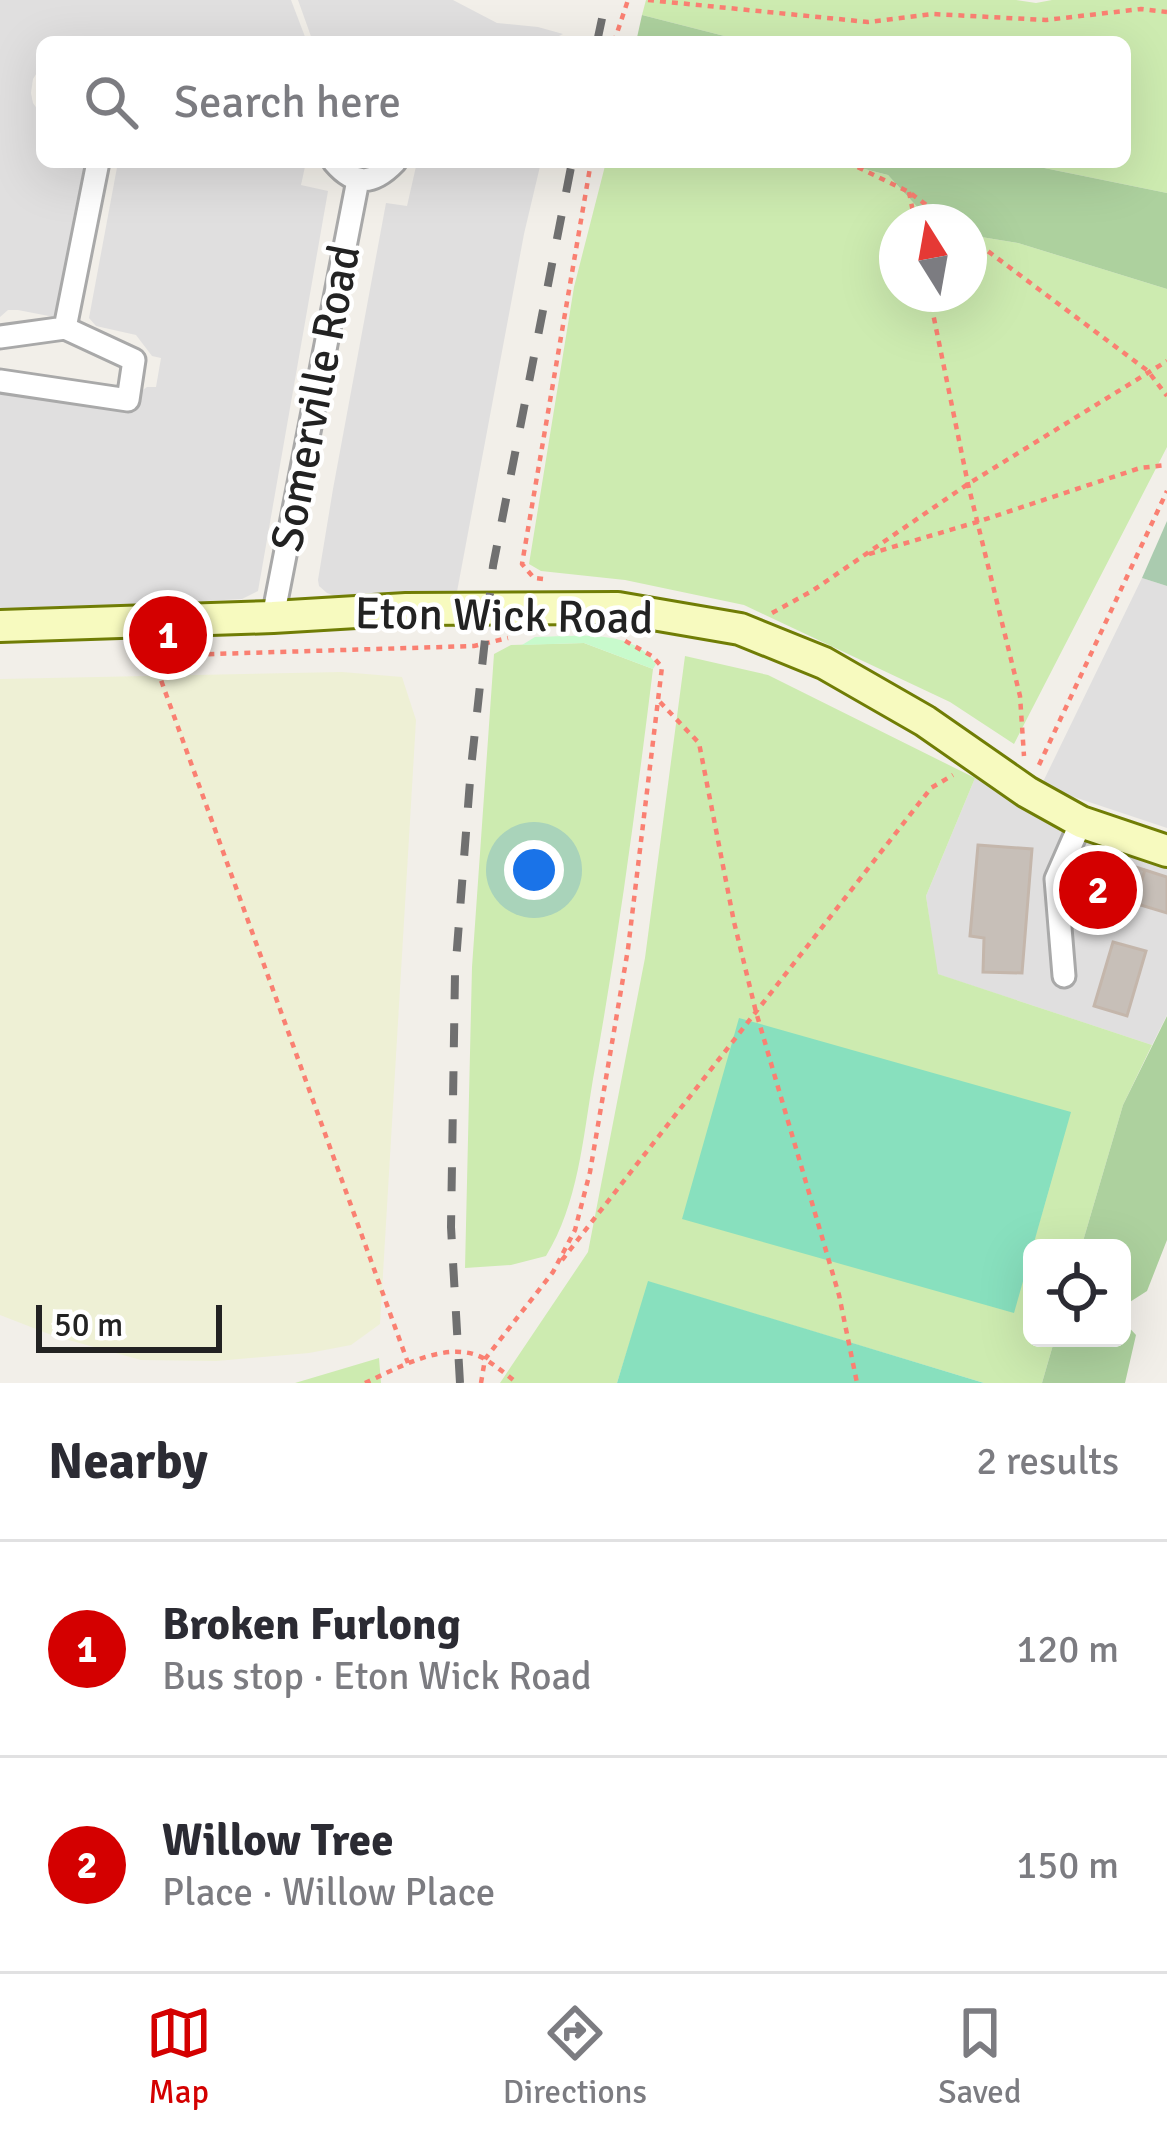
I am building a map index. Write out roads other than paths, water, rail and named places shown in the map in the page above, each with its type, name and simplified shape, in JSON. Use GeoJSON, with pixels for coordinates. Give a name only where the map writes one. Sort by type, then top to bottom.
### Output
{"type":"FeatureCollection","features":[{"type":"Feature","properties":{"kind":"main road","name":"Eton Wick Road"},"geometry":{"type":"LineString","coordinates":[[0,626],[406,609],[618,608],[740,629],[824,663],[925,721],[1027,792],[1082,822],[1167,851]]}},
{"type":"Feature","properties":{"kind":"street"},"geometry":{"type":"LineString","coordinates":[[65,328],[97,168]]}},
{"type":"Feature","properties":{"kind":"street"},"geometry":{"type":"LineString","coordinates":[[338,168],[358,180],[383,175],[389,168]]}},
{"type":"Feature","properties":{"kind":"street","name":"Somerville Road"},"geometry":{"type":"LineString","coordinates":[[273,617],[358,180]]}},
{"type":"Feature","properties":{"kind":"street"},"geometry":{"type":"LineString","coordinates":[[0,337],[65,328],[134,360],[128,400],[0,381]]}},
{"type":"Feature","properties":{"kind":"street"},"geometry":{"type":"LineString","coordinates":[[1064,976],[1056,879],[1082,822]]}},
{"type":"Feature","properties":{"kind":"railway"},"geometry":{"type":"LineString","coordinates":[[598,36],[606,0]]}},
{"type":"Feature","properties":{"kind":"railway"},"geometry":{"type":"LineString","coordinates":[[460,1383],[451,1227],[455,974],[471,768],[493,566],[571,168]]}},
{"type":"Feature","properties":{"kind":"place","name":"Broken Furlong"},"geometry":{"type":"Point","coordinates":[168,635]}},
{"type":"Feature","properties":{"kind":"place","name":"Willow Tree"},"geometry":{"type":"Point","coordinates":[1098,890]}}]}
